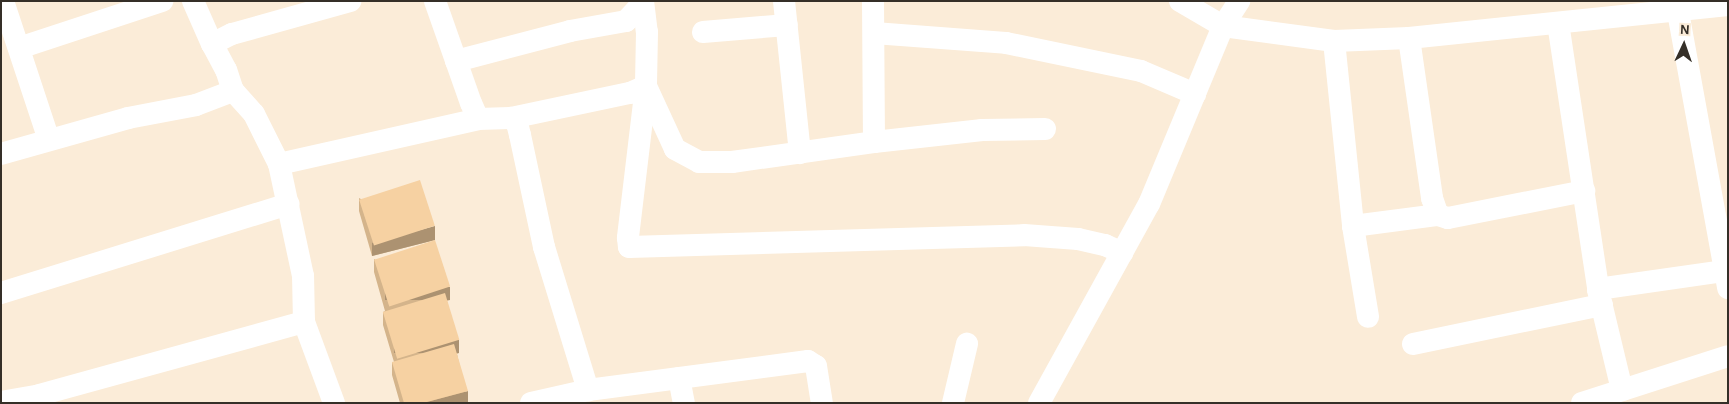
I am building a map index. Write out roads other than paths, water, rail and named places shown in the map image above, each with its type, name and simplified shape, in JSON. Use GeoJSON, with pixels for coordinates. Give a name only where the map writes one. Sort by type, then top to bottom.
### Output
{"type":"FeatureCollection","features":[{"type":"Feature","properties":{"kind":"street"},"geometry":{"type":"LineString","coordinates":[[4,1],[49,140]]}},
{"type":"Feature","properties":{"kind":"street"},"geometry":{"type":"LineString","coordinates":[[19,48],[162,1]]}},
{"type":"Feature","properties":{"kind":"street"},"geometry":{"type":"LineString","coordinates":[[193,1],[226,70],[233,91],[254,114],[279,164],[303,276],[304,322],[334,403]]}},
{"type":"Feature","properties":{"kind":"street"},"geometry":{"type":"LineString","coordinates":[[212,44],[295,9],[350,1]]}},
{"type":"Feature","properties":{"kind":"street"},"geometry":{"type":"LineString","coordinates":[[435,1],[478,119]]}},
{"type":"Feature","properties":{"kind":"street"},"geometry":{"type":"LineString","coordinates":[[456,61],[570,32],[626,21],[642,1]]}},
{"type":"Feature","properties":{"kind":"street"},"geometry":{"type":"LineString","coordinates":[[642,1],[647,32],[646,86],[628,238],[629,247],[1024,236],[1078,239],[1105,245],[1122,254]]}},
{"type":"Feature","properties":{"kind":"street"},"geometry":{"type":"LineString","coordinates":[[784,1],[800,153]]}},
{"type":"Feature","properties":{"kind":"street"},"geometry":{"type":"LineString","coordinates":[[873,1],[874,142]]}},
{"type":"Feature","properties":{"kind":"street"},"geometry":{"type":"LineString","coordinates":[[1180,1],[1223,26],[1334,41],[1409,38],[1558,23],[1677,6],[1728,5]]}},
{"type":"Feature","properties":{"kind":"street"},"geometry":{"type":"LineString","coordinates":[[1039,403],[1149,204],[1223,26],[1239,1]]}},
{"type":"Feature","properties":{"kind":"street"},"geometry":{"type":"LineString","coordinates":[[1413,344],[1600,297],[1726,280],[1677,6]]}},
{"type":"Feature","properties":{"kind":"street"},"geometry":{"type":"LineString","coordinates":[[1558,23],[1600,297],[1603,398],[1728,356]]}},
{"type":"Feature","properties":{"kind":"street"},"geometry":{"type":"LineString","coordinates":[[704,32],[787,25]]}},
{"type":"Feature","properties":{"kind":"street"},"geometry":{"type":"LineString","coordinates":[[874,32],[1006,44],[1141,71],[1195,94]]}},
{"type":"Feature","properties":{"kind":"street"},"geometry":{"type":"LineString","coordinates":[[1409,38],[1432,198],[1438,215]]}},
{"type":"Feature","properties":{"kind":"street"},"geometry":{"type":"LineString","coordinates":[[1334,41],[1353,226],[1368,317]]}},
{"type":"Feature","properties":{"kind":"street"},"geometry":{"type":"LineString","coordinates":[[279,164],[478,119],[511,118],[630,93],[646,86]]}},
{"type":"Feature","properties":{"kind":"street"},"geometry":{"type":"LineString","coordinates":[[646,86],[675,149],[699,162],[732,162],[874,142],[982,130],[1045,129]]}},
{"type":"Feature","properties":{"kind":"street"},"geometry":{"type":"LineString","coordinates":[[1,154],[128,118],[196,105],[233,91]]}},
{"type":"Feature","properties":{"kind":"street"},"geometry":{"type":"LineString","coordinates":[[511,118],[516,123],[520,135],[544,247],[588,390]]}},
{"type":"Feature","properties":{"kind":"street"},"geometry":{"type":"LineString","coordinates":[[1353,226],[1438,215],[1448,218],[1584,191]]}},
{"type":"Feature","properties":{"kind":"street"},"geometry":{"type":"LineString","coordinates":[[1,293],[289,204]]}},
{"type":"Feature","properties":{"kind":"street"},"geometry":{"type":"LineString","coordinates":[[1,402],[39,395],[304,322]]}},
{"type":"Feature","properties":{"kind":"street"},"geometry":{"type":"LineString","coordinates":[[953,403],[966,344]]}},
{"type":"Feature","properties":{"kind":"street"},"geometry":{"type":"LineString","coordinates":[[531,403],[565,399],[588,390],[812,362],[816,366],[822,403]]}},
{"type":"Feature","properties":{"kind":"street"},"geometry":{"type":"LineString","coordinates":[[679,378],[684,403]]}}]}
